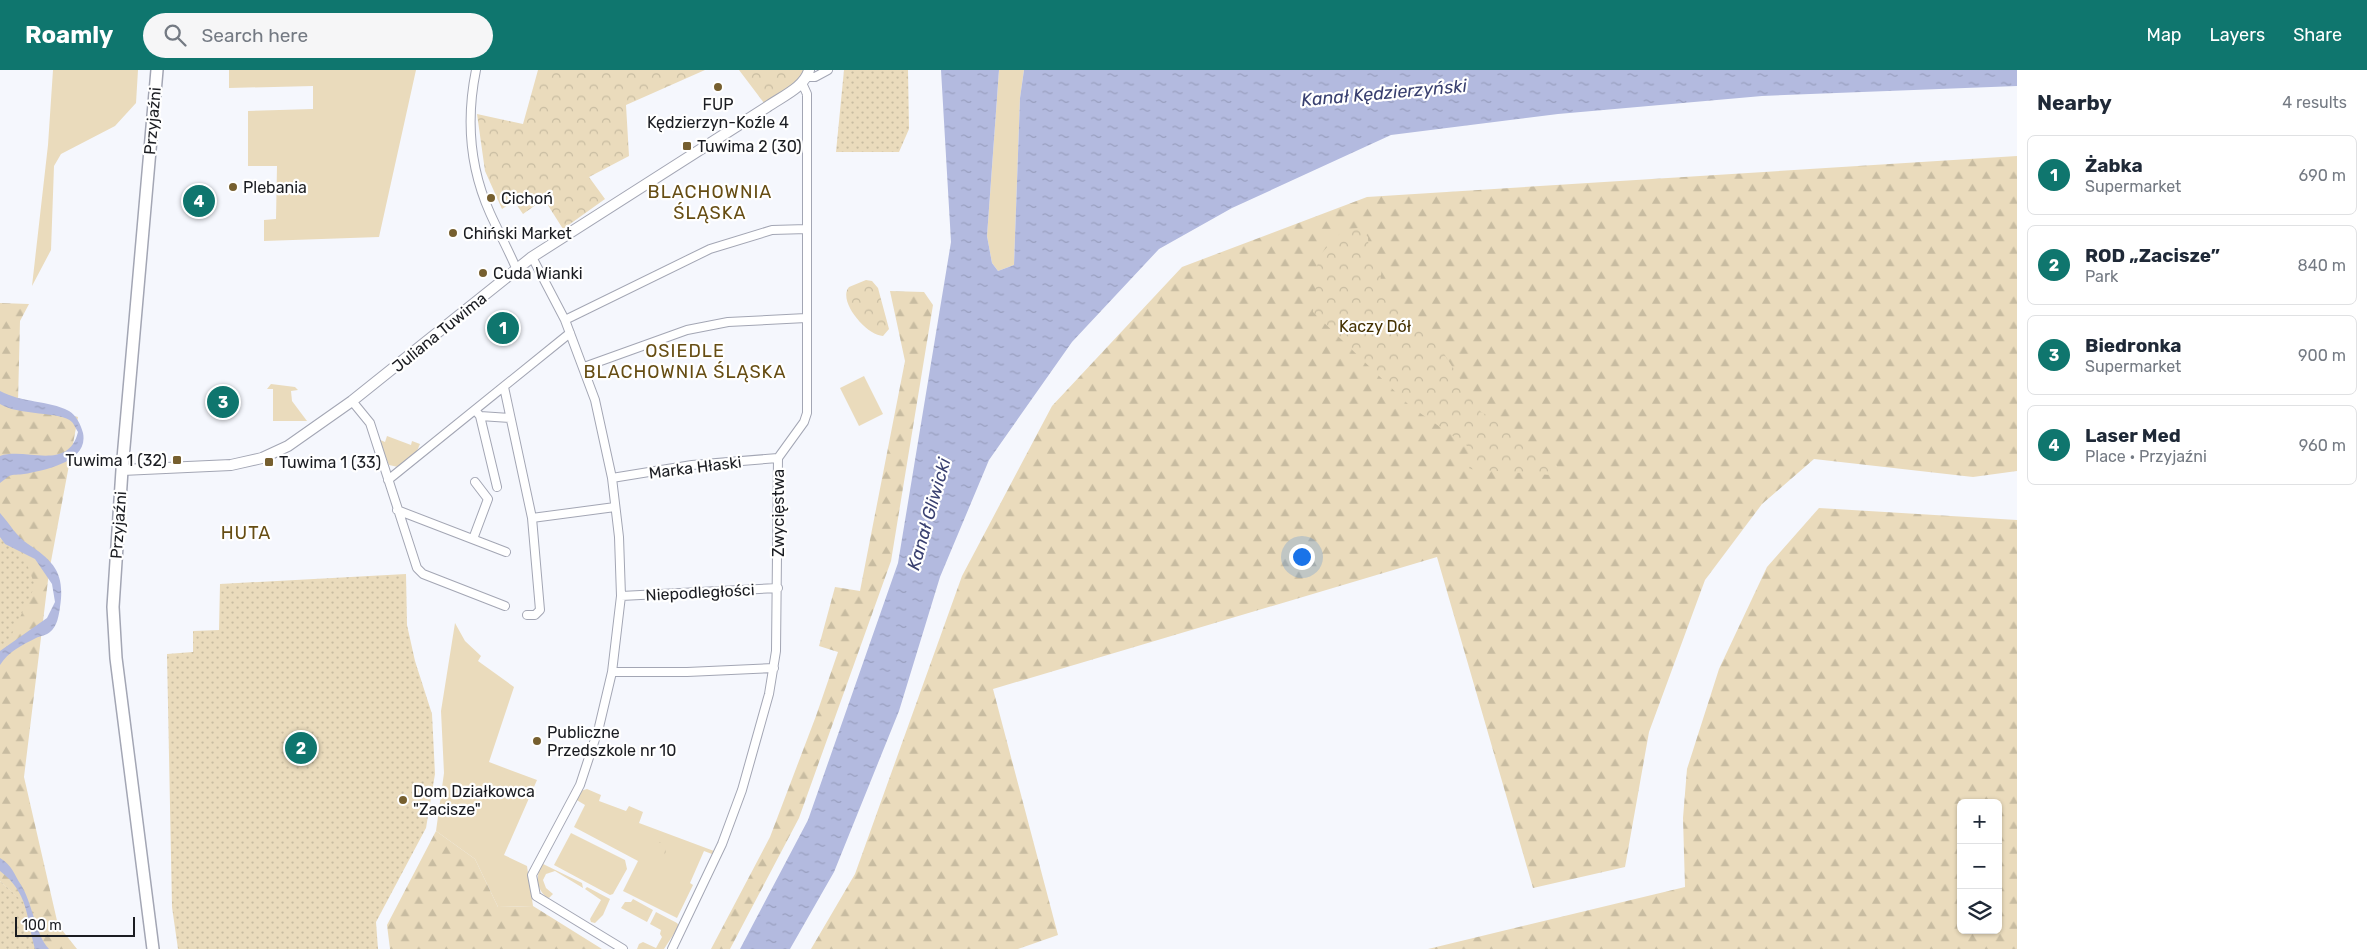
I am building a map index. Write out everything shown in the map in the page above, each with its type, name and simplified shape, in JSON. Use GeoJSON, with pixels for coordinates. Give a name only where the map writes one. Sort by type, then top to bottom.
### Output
{"type":"FeatureCollection","features":[{"type":"Feature","properties":{"kind":"main road","name":"Przyjaźni"},"geometry":{"type":"LineString","coordinates":[[153,949],[114,639],[114,584],[156,70]]}},
{"type":"Feature","properties":{"kind":"street"},"geometry":{"type":"LineString","coordinates":[[476,70],[469,118],[472,158],[489,212],[516,268]]}},
{"type":"Feature","properties":{"kind":"street"},"geometry":{"type":"LineString","coordinates":[[806,77],[816,77],[828,70]]}},
{"type":"Feature","properties":{"kind":"street","name":"Juliana Tuwima"},"geometry":{"type":"LineString","coordinates":[[122,470],[231,465],[262,458],[288,446],[352,401],[430,340],[516,268],[806,77]]}},
{"type":"Feature","properties":{"kind":"street","name":"Zwycięstwa"},"geometry":{"type":"LineString","coordinates":[[672,949],[722,844],[758,733],[774,668],[778,588],[778,458],[804,422],[807,413],[806,77]]}},
{"type":"Feature","properties":{"kind":"street"},"geometry":{"type":"LineString","coordinates":[[565,320],[710,249],[772,230],[807,229]]}},
{"type":"Feature","properties":{"kind":"street"},"geometry":{"type":"LineString","coordinates":[[532,257],[565,320],[595,400],[612,478],[621,596],[612,672],[599,728],[580,785],[532,876],[536,896],[623,949]]}},
{"type":"Feature","properties":{"kind":"street"},"geometry":{"type":"LineString","coordinates":[[584,368],[687,330],[728,322],[806,318]]}},
{"type":"Feature","properties":{"kind":"street"},"geometry":{"type":"LineString","coordinates":[[388,480],[477,413],[504,387],[570,333]]}},
{"type":"Feature","properties":{"kind":"street"},"geometry":{"type":"LineString","coordinates":[[504,387],[532,518],[540,610],[535,615],[527,615]]}},
{"type":"Feature","properties":{"kind":"street"},"geometry":{"type":"LineString","coordinates":[[352,401],[370,423],[417,568],[423,574],[504,606]]}},
{"type":"Feature","properties":{"kind":"street"},"geometry":{"type":"LineString","coordinates":[[477,413],[510,418]]}},
{"type":"Feature","properties":{"kind":"street"},"geometry":{"type":"LineString","coordinates":[[477,413],[484,448],[497,487]]}},
{"type":"Feature","properties":{"kind":"street","name":"Marka Hłaski"},"geometry":{"type":"LineString","coordinates":[[612,478],[692,465],[778,458]]}},
{"type":"Feature","properties":{"kind":"street"},"geometry":{"type":"LineString","coordinates":[[473,539],[488,499],[475,482]]}},
{"type":"Feature","properties":{"kind":"street"},"geometry":{"type":"LineString","coordinates":[[532,518],[615,507]]}},
{"type":"Feature","properties":{"kind":"street"},"geometry":{"type":"LineString","coordinates":[[397,510],[506,552]]}},
{"type":"Feature","properties":{"kind":"street","name":"Niepodległości"},"geometry":{"type":"LineString","coordinates":[[621,596],[778,588]]}},
{"type":"Feature","properties":{"kind":"street"},"geometry":{"type":"LineString","coordinates":[[612,672],[687,672],[774,668]]}},
{"type":"Feature","properties":{"kind":"green space"},"geometry":{"type":"Polygon","coordinates":[[[53,70],[138,70],[136,103],[115,126],[61,154],[54,166],[51,250],[32,286],[48,145],[53,70]]]}},
{"type":"Feature","properties":{"kind":"green space"},"geometry":{"type":"Polygon","coordinates":[[[229,70],[416,70],[379,237],[264,241],[264,220],[276,219],[277,166],[248,166],[248,111],[313,109],[313,86],[229,88],[229,70]]]}},
{"type":"Feature","properties":{"kind":"green space"},"geometry":{"type":"Polygon","coordinates":[[[538,70],[705,70],[626,105],[629,156],[589,177],[605,199],[563,229],[544,199],[523,214],[514,201],[502,209],[485,171],[477,114],[523,124],[538,70]]]}},
{"type":"Feature","properties":{"kind":"green space"},"geometry":{"type":"Polygon","coordinates":[[[739,70],[809,70],[767,107],[739,70]]]}},
{"type":"Feature","properties":{"kind":"green space"},"geometry":{"type":"Polygon","coordinates":[[[844,70],[908,70],[909,129],[899,152],[836,152],[844,70]]]}},
{"type":"Feature","properties":{"kind":"green space"},"geometry":{"type":"Polygon","coordinates":[[[999,70],[1024,70],[1020,98],[1014,265],[998,271],[992,263],[987,236],[999,70]]]}},
{"type":"Feature","properties":{"kind":"green space"},"geometry":{"type":"Polygon","coordinates":[[[2017,156],[2017,471],[1973,477],[1814,459],[1762,504],[1705,580],[1649,732],[1625,867],[1533,888],[1437,557],[993,689],[1058,935],[1018,949],[811,949],[855,874],[962,576],[1052,406],[1182,267],[1367,197],[2017,156]]]}},
{"type":"Feature","properties":{"kind":"green space","name":"Kaczy Dół"},"geometry":{"type":"Polygon","coordinates":[[[1360,228],[1368,237],[1369,259],[1382,268],[1379,290],[1396,300],[1443,352],[1481,412],[1498,421],[1555,463],[1563,476],[1469,469],[1473,450],[1410,406],[1313,312],[1318,257],[1344,229],[1360,228]]]}},
{"type":"Feature","properties":{"kind":"green space"},"geometry":{"type":"Polygon","coordinates":[[[866,280],[872,281],[878,288],[889,329],[883,336],[869,330],[862,324],[850,309],[847,301],[846,293],[849,287],[866,280]]]}},
{"type":"Feature","properties":{"kind":"green space"},"geometry":{"type":"Polygon","coordinates":[[[890,291],[924,292],[933,305],[891,561],[799,818],[730,949],[711,949],[770,837],[838,652],[819,646],[835,587],[860,591],[905,361],[890,291]]]}},
{"type":"Feature","properties":{"kind":"green space"},"geometry":{"type":"Polygon","coordinates":[[[0,303],[29,304],[20,321],[18,402],[78,417],[49,572],[24,777],[58,925],[77,949],[34,949],[33,912],[0,881],[0,659],[21,547],[0,538],[0,303]]]}},
{"type":"Feature","properties":{"kind":"green space"},"geometry":{"type":"Polygon","coordinates":[[[864,376],[883,414],[859,426],[840,388],[864,376]]]}},
{"type":"Feature","properties":{"kind":"green space"},"geometry":{"type":"Polygon","coordinates":[[[271,384],[295,387],[298,390],[291,391],[292,401],[307,421],[273,421],[273,389],[267,389],[271,384]]]}},
{"type":"Feature","properties":{"kind":"green space"},"geometry":{"type":"Polygon","coordinates":[[[387,436],[411,445],[412,441],[420,444],[417,451],[398,467],[389,465],[378,439],[385,442],[387,436]]]}},
{"type":"Feature","properties":{"kind":"green space"},"geometry":{"type":"Polygon","coordinates":[[[1819,508],[2017,520],[2017,949],[1428,949],[1685,887],[1683,818],[1687,769],[1719,669],[1767,567],[1819,508]]]}},
{"type":"Feature","properties":{"kind":"green space"},"geometry":{"type":"Polygon","coordinates":[[[0,538],[21,547],[35,586],[0,659],[0,538]]]}},
{"type":"Feature","properties":{"kind":"green space"},"geometry":{"type":"Polygon","coordinates":[[[406,574],[407,625],[415,661],[432,714],[435,774],[426,828],[376,922],[378,949],[178,949],[172,907],[167,654],[193,652],[193,631],[219,630],[220,584],[406,574]]]}},
{"type":"Feature","properties":{"kind":"green space"},"geometry":{"type":"Polygon","coordinates":[[[455,623],[465,641],[481,656],[478,661],[514,687],[489,762],[537,780],[504,855],[527,866],[533,906],[498,907],[475,859],[436,831],[444,773],[441,711],[455,623]]]}},
{"type":"Feature","properties":{"kind":"green space"},"geometry":{"type":"Polygon","coordinates":[[[587,789],[601,795],[599,801],[626,811],[629,806],[643,812],[639,823],[714,851],[712,854],[704,851],[690,883],[693,885],[677,918],[623,891],[638,861],[574,827],[585,805],[575,799],[580,791],[587,789]]]}},
{"type":"Feature","properties":{"kind":"green space"},"geometry":{"type":"Polygon","coordinates":[[[436,831],[475,859],[498,907],[533,906],[602,949],[390,949],[387,925],[436,831]]]}},
{"type":"Feature","properties":{"kind":"green space"},"geometry":{"type":"Polygon","coordinates":[[[571,833],[625,860],[627,869],[613,894],[610,895],[554,865],[571,833]]]}},
{"type":"Feature","properties":{"kind":"green space"},"geometry":{"type":"Polygon","coordinates":[[[658,842],[664,844],[666,850],[664,856],[658,858],[652,856],[650,850],[652,844],[658,842]]]}},
{"type":"Feature","properties":{"kind":"green space"},"geometry":{"type":"Polygon","coordinates":[[[541,863],[582,883],[583,888],[555,871],[546,874],[543,880],[546,888],[553,894],[549,898],[546,897],[540,889],[538,881],[541,863]]]}},
{"type":"Feature","properties":{"kind":"green space"},"geometry":{"type":"Polygon","coordinates":[[[0,881],[34,912],[34,949],[0,949],[0,881]]]}},
{"type":"Feature","properties":{"kind":"green space"},"geometry":{"type":"Polygon","coordinates":[[[587,887],[610,899],[603,915],[595,923],[591,922],[590,919],[601,900],[585,889],[587,887]]]}},
{"type":"Feature","properties":{"kind":"green space"},"geometry":{"type":"Polygon","coordinates":[[[633,899],[653,910],[647,922],[621,908],[625,902],[631,902],[633,899]]]}},
{"type":"Feature","properties":{"kind":"green space"},"geometry":{"type":"Polygon","coordinates":[[[656,912],[677,923],[679,926],[664,949],[637,949],[639,944],[643,942],[656,948],[662,937],[660,934],[661,930],[650,924],[656,912]]]}},
{"type":"Feature","properties":{"kind":"water"},"geometry":{"type":"Polygon","coordinates":[[[941,70],[999,70],[987,236],[992,263],[998,271],[1014,265],[1020,98],[1024,70],[2017,70],[2017,86],[1762,96],[1558,114],[1391,135],[1232,208],[1159,249],[1072,342],[989,460],[940,577],[899,711],[834,872],[790,949],[740,949],[808,820],[898,563],[951,242],[941,70]]]}},
{"type":"Feature","properties":{"kind":"water"},"geometry":{"type":"Polygon","coordinates":[[[0,391],[17,398],[61,407],[72,413],[78,420],[83,433],[83,443],[79,451],[63,463],[42,470],[11,475],[0,483],[0,456],[10,454],[56,455],[65,451],[73,444],[78,432],[72,422],[59,416],[8,408],[0,404],[0,391]]]}},
{"type":"Feature","properties":{"kind":"water"},"geometry":{"type":"Polygon","coordinates":[[[0,513],[20,538],[51,563],[59,577],[61,596],[60,610],[52,630],[16,649],[0,665],[0,651],[47,618],[55,602],[52,584],[35,559],[5,544],[0,537],[0,513]]]}},
{"type":"Feature","properties":{"kind":"water"},"geometry":{"type":"Polygon","coordinates":[[[0,858],[10,867],[21,885],[40,935],[49,949],[35,949],[25,906],[16,888],[0,871],[0,858]]]}},
{"type":"Feature","properties":{"kind":"place","name":"FUP Kędzierzyn-Koźle 4"},"geometry":{"type":"Point","coordinates":[718,87]}},
{"type":"Feature","properties":{"kind":"place","name":"Tuwima 2 (30)"},"geometry":{"type":"Point","coordinates":[687,146]}},
{"type":"Feature","properties":{"kind":"place","name":"Plebania"},"geometry":{"type":"Point","coordinates":[233,187]}},
{"type":"Feature","properties":{"kind":"place","name":"Cichoń"},"geometry":{"type":"Point","coordinates":[491,198]}},
{"type":"Feature","properties":{"kind":"place","name":"Laser Med"},"geometry":{"type":"Point","coordinates":[199,201]}},
{"type":"Feature","properties":{"kind":"place","name":"Chiński Market"},"geometry":{"type":"Point","coordinates":[453,233]}},
{"type":"Feature","properties":{"kind":"place","name":"Cuda Wianki"},"geometry":{"type":"Point","coordinates":[483,273]}},
{"type":"Feature","properties":{"kind":"place","name":"Żabka"},"geometry":{"type":"Point","coordinates":[503,328]}},
{"type":"Feature","properties":{"kind":"place","name":"Biedronka"},"geometry":{"type":"Point","coordinates":[223,402]}},
{"type":"Feature","properties":{"kind":"place","name":"Tuwima 1 (32)"},"geometry":{"type":"Point","coordinates":[177,460]}},
{"type":"Feature","properties":{"kind":"place","name":"Tuwima 1 (33)"},"geometry":{"type":"Point","coordinates":[269,462]}},
{"type":"Feature","properties":{"kind":"place","name":"Publiczne Przedszkole nr 10"},"geometry":{"type":"Point","coordinates":[537,741]}},
{"type":"Feature","properties":{"kind":"place","name":"ROD „Zacisze”"},"geometry":{"type":"Point","coordinates":[301,748]}},
{"type":"Feature","properties":{"kind":"place","name":"Dom Działkowca \"Zacisze\""},"geometry":{"type":"Point","coordinates":[403,800]}},
{"type":"Feature","properties":{"kind":"district","name":"BLACHOWNIA ŚLĄSKA"},"geometry":{"type":"Point","coordinates":[710,202]}},
{"type":"Feature","properties":{"kind":"district","name":"OSIEDLE BLACHOWNIA ŚLĄSKA"},"geometry":{"type":"Point","coordinates":[685,361]}},
{"type":"Feature","properties":{"kind":"district","name":"HUTA"},"geometry":{"type":"Point","coordinates":[246,533]}},
{"type":"Feature","properties":{"kind":"water label","name":"Kanał Kędzierzyński"},"geometry":{"type":"Point","coordinates":[1384,93]}},
{"type":"Feature","properties":{"kind":"water label","name":"Kanał Gliwicki"},"geometry":{"type":"Point","coordinates":[929,514]}}]}
